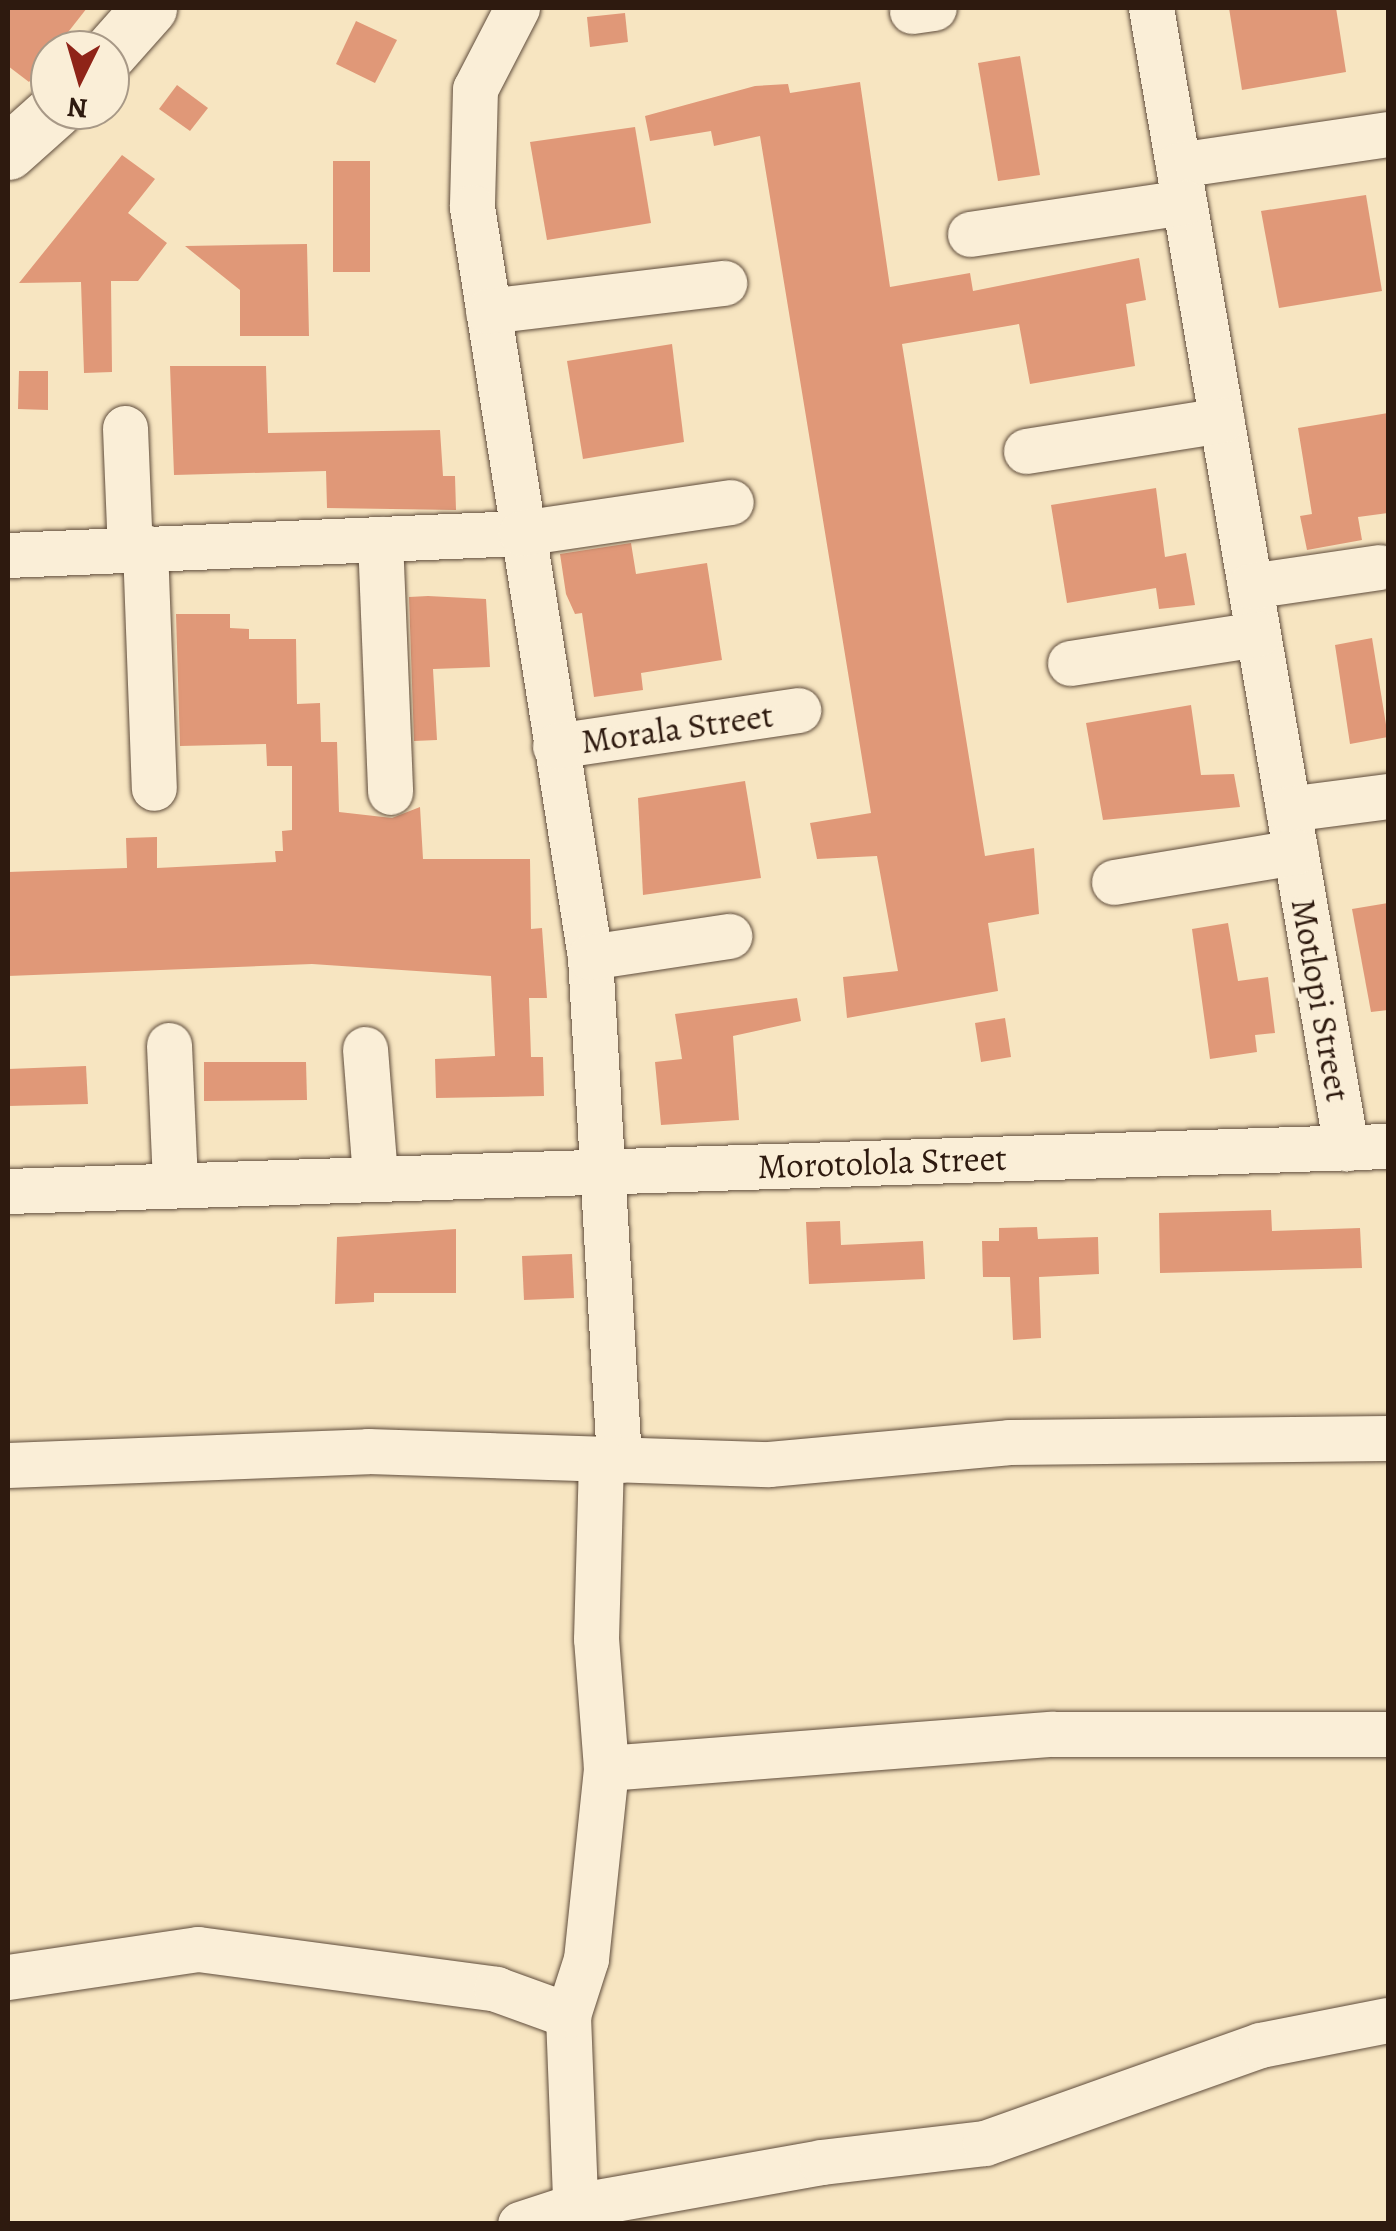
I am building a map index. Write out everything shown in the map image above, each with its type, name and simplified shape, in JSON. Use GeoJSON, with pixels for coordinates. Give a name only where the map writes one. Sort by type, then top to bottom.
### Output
{"type":"FeatureCollection","features":[{"type":"Feature","properties":{"kind":"street"},"geometry":{"type":"LineString","coordinates":[[130,30],[149,8]]}},
{"type":"Feature","properties":{"kind":"street","name":"Morala Street"},"geometry":{"type":"LineString","coordinates":[[517,8],[475,89],[470,146],[488,312],[520,534],[590,956],[606,1171],[610,1460],[596,1639],[606,1768],[586,1959],[568,2015],[575,2215]]}},
{"type":"Feature","properties":{"kind":"street","name":"Motlopi Street"},"geometry":{"type":"LineString","coordinates":[[1151,8],[1292,831],[1367,1147]]}},
{"type":"Feature","properties":{"kind":"street"},"geometry":{"type":"LineString","coordinates":[[8,152],[33,130]]}},
{"type":"Feature","properties":{"kind":"street"},"geometry":{"type":"LineString","coordinates":[[970,234],[1388,134]]}},
{"type":"Feature","properties":{"kind":"street"},"geometry":{"type":"LineString","coordinates":[[488,312],[724,283]]}},
{"type":"Feature","properties":{"kind":"street"},"geometry":{"type":"LineString","coordinates":[[1026,451],[1222,420]]}},
{"type":"Feature","properties":{"kind":"street"},"geometry":{"type":"LineString","coordinates":[[124,428],[138,548],[154,788]]}},
{"type":"Feature","properties":{"kind":"street"},"geometry":{"type":"LineString","coordinates":[[8,555],[520,534],[731,502]]}},
{"type":"Feature","properties":{"kind":"street"},"geometry":{"type":"LineString","coordinates":[[380,539],[390,792]]}},
{"type":"Feature","properties":{"kind":"street"},"geometry":{"type":"LineString","coordinates":[[1250,586],[1380,566]]}},
{"type":"Feature","properties":{"kind":"street"},"geometry":{"type":"LineString","coordinates":[[1070,663],[1258,634]]}},
{"type":"Feature","properties":{"kind":"street","name":"Morala Street"},"geometry":{"type":"LineString","coordinates":[[555,746],[798,710]]}},
{"type":"Feature","properties":{"kind":"street","name":"Motlopi Street"},"geometry":{"type":"LineString","coordinates":[[1114,882],[1292,831],[1388,796]]}},
{"type":"Feature","properties":{"kind":"street"},"geometry":{"type":"LineString","coordinates":[[590,956],[730,936]]}},
{"type":"Feature","properties":{"kind":"street"},"geometry":{"type":"LineString","coordinates":[[169,1045],[176,1184]]}},
{"type":"Feature","properties":{"kind":"street"},"geometry":{"type":"LineString","coordinates":[[365,1049],[375,1176]]}},
{"type":"Feature","properties":{"kind":"street","name":"Morotolola Street"},"geometry":{"type":"LineString","coordinates":[[8,1191],[375,1176],[1367,1147]]}},
{"type":"Feature","properties":{"kind":"street"},"geometry":{"type":"LineString","coordinates":[[8,1465],[368,1451],[769,1464],[1009,1442],[1388,1438]]}},
{"type":"Feature","properties":{"kind":"street"},"geometry":{"type":"LineString","coordinates":[[606,1768],[1052,1734],[1388,1734]]}},
{"type":"Feature","properties":{"kind":"street"},"geometry":{"type":"LineString","coordinates":[[8,1977],[198,1949],[496,1989],[568,2015]]}},
{"type":"Feature","properties":{"kind":"street"},"geometry":{"type":"LineString","coordinates":[[520,2224],[822,2162],[985,2144],[1260,2045],[1388,2020]]}},
{"type":"Feature","properties":{"kind":"building"},"geometry":{"type":"Polygon","coordinates":[[[8,8],[87,8],[70,30],[30,30],[29,82],[8,66],[8,8]]]}},
{"type":"Feature","properties":{"kind":"building"},"geometry":{"type":"Polygon","coordinates":[[[1229,8],[1336,8],[1346,72],[1242,90],[1229,8]]]}},
{"type":"Feature","properties":{"kind":"building"},"geometry":{"type":"Polygon","coordinates":[[[625,13],[628,42],[590,47],[587,17],[625,13]]]}},
{"type":"Feature","properties":{"kind":"building"},"geometry":{"type":"Polygon","coordinates":[[[356,21],[397,40],[375,83],[336,64],[356,21]]]}},
{"type":"Feature","properties":{"kind":"building"},"geometry":{"type":"Polygon","coordinates":[[[1020,56],[1040,175],[998,181],[978,63],[1020,56]]]}},
{"type":"Feature","properties":{"kind":"building"},"geometry":{"type":"Polygon","coordinates":[[[860,82],[890,287],[970,273],[973,291],[1139,258],[1146,300],[1126,304],[1135,366],[1030,384],[1019,324],[902,344],[985,856],[1034,848],[1039,914],[988,923],[998,991],[847,1018],[843,977],[898,971],[877,856],[817,859],[810,823],[871,813],[760,136],[714,146],[711,131],[650,141],[645,116],[755,86],[788,84],[790,93],[860,82]]]}},
{"type":"Feature","properties":{"kind":"building"},"geometry":{"type":"Polygon","coordinates":[[[177,85],[208,108],[190,131],[159,109],[177,85]]]}},
{"type":"Feature","properties":{"kind":"building"},"geometry":{"type":"Polygon","coordinates":[[[635,127],[651,223],[547,240],[530,142],[635,127]]]}},
{"type":"Feature","properties":{"kind":"building"},"geometry":{"type":"Polygon","coordinates":[[[122,155],[155,179],[128,213],[167,243],[138,281],[111,281],[112,372],[84,373],[81,282],[19,283],[122,155]]]}},
{"type":"Feature","properties":{"kind":"building"},"geometry":{"type":"Polygon","coordinates":[[[333,161],[370,161],[370,272],[333,272],[333,161]]]}},
{"type":"Feature","properties":{"kind":"building"},"geometry":{"type":"Polygon","coordinates":[[[1366,195],[1382,291],[1279,308],[1261,211],[1366,195]]]}},
{"type":"Feature","properties":{"kind":"building"},"geometry":{"type":"Polygon","coordinates":[[[307,244],[309,336],[240,336],[240,290],[185,246],[307,244]]]}},
{"type":"Feature","properties":{"kind":"building"},"geometry":{"type":"Polygon","coordinates":[[[672,344],[684,442],[583,459],[567,361],[672,344]]]}},
{"type":"Feature","properties":{"kind":"building"},"geometry":{"type":"Polygon","coordinates":[[[170,366],[266,366],[268,433],[440,430],[443,476],[455,476],[456,510],[327,508],[326,471],[174,475],[170,366]]]}},
{"type":"Feature","properties":{"kind":"building"},"geometry":{"type":"Polygon","coordinates":[[[19,371],[48,371],[48,410],[18,409],[19,371]]]}},
{"type":"Feature","properties":{"kind":"building"},"geometry":{"type":"Polygon","coordinates":[[[1388,413],[1388,513],[1358,517],[1362,540],[1307,550],[1300,516],[1312,514],[1298,428],[1388,413]]]}},
{"type":"Feature","properties":{"kind":"building"},"geometry":{"type":"Polygon","coordinates":[[[1156,488],[1165,557],[1186,553],[1195,605],[1159,609],[1156,588],[1067,603],[1051,505],[1156,488]]]}},
{"type":"Feature","properties":{"kind":"building"},"geometry":{"type":"Polygon","coordinates":[[[631,543],[636,574],[707,563],[722,660],[641,673],[643,690],[594,697],[582,613],[575,614],[566,594],[560,554],[631,543]]]}},
{"type":"Feature","properties":{"kind":"building"},"geometry":{"type":"Polygon","coordinates":[[[409,597],[486,599],[490,667],[433,669],[437,740],[414,741],[409,597]]]}},
{"type":"Feature","properties":{"kind":"building"},"geometry":{"type":"Polygon","coordinates":[[[176,614],[230,614],[230,628],[249,629],[249,639],[296,639],[297,704],[320,703],[321,742],[337,742],[339,812],[392,818],[420,807],[423,859],[530,859],[531,929],[542,928],[547,998],[529,998],[531,1057],[543,1057],[544,1096],[436,1098],[435,1059],[495,1056],[491,976],[312,964],[8,976],[8,872],[127,868],[126,838],[157,837],[157,868],[276,862],[275,851],[283,851],[282,831],[292,830],[292,766],[267,766],[266,744],[180,746],[176,614]]]}},
{"type":"Feature","properties":{"kind":"building"},"geometry":{"type":"Polygon","coordinates":[[[1372,638],[1388,737],[1350,744],[1335,645],[1372,638]]]}},
{"type":"Feature","properties":{"kind":"building"},"geometry":{"type":"Polygon","coordinates":[[[1191,705],[1201,775],[1234,774],[1240,807],[1103,820],[1086,723],[1191,705]]]}},
{"type":"Feature","properties":{"kind":"building"},"geometry":{"type":"Polygon","coordinates":[[[745,781],[761,878],[643,895],[638,798],[745,781]]]}},
{"type":"Feature","properties":{"kind":"building"},"geometry":{"type":"Polygon","coordinates":[[[1388,903],[1388,1010],[1371,1012],[1352,909],[1388,903]]]}},
{"type":"Feature","properties":{"kind":"building"},"geometry":{"type":"Polygon","coordinates":[[[1228,923],[1238,981],[1268,977],[1275,1033],[1255,1035],[1257,1052],[1210,1059],[1192,929],[1228,923]]]}},
{"type":"Feature","properties":{"kind":"building"},"geometry":{"type":"Polygon","coordinates":[[[797,998],[801,1021],[733,1036],[739,1120],[661,1125],[655,1062],[682,1059],[675,1014],[797,998]]]}},
{"type":"Feature","properties":{"kind":"building"},"geometry":{"type":"Polygon","coordinates":[[[1005,1018],[1011,1057],[981,1062],[975,1023],[1005,1018]]]}},
{"type":"Feature","properties":{"kind":"building"},"geometry":{"type":"Polygon","coordinates":[[[204,1062],[306,1062],[307,1100],[204,1101],[204,1062]]]}},
{"type":"Feature","properties":{"kind":"building"},"geometry":{"type":"Polygon","coordinates":[[[86,1066],[88,1104],[8,1106],[8,1069],[86,1066]]]}},
{"type":"Feature","properties":{"kind":"building"},"geometry":{"type":"Polygon","coordinates":[[[1271,1210],[1272,1231],[1360,1228],[1362,1268],[1160,1273],[1159,1213],[1271,1210]]]}},
{"type":"Feature","properties":{"kind":"building"},"geometry":{"type":"Polygon","coordinates":[[[840,1221],[841,1245],[923,1241],[925,1279],[809,1284],[806,1222],[840,1221]]]}},
{"type":"Feature","properties":{"kind":"building"},"geometry":{"type":"Polygon","coordinates":[[[1037,1227],[1038,1239],[1098,1237],[1099,1274],[1039,1277],[1041,1338],[1013,1340],[1010,1277],[983,1277],[982,1241],[999,1241],[999,1228],[1037,1227]]]}},
{"type":"Feature","properties":{"kind":"building"},"geometry":{"type":"Polygon","coordinates":[[[456,1229],[456,1293],[374,1293],[374,1302],[335,1304],[337,1237],[456,1229]]]}},
{"type":"Feature","properties":{"kind":"building"},"geometry":{"type":"Polygon","coordinates":[[[572,1254],[574,1298],[524,1300],[522,1256],[572,1254]]]}}]}
